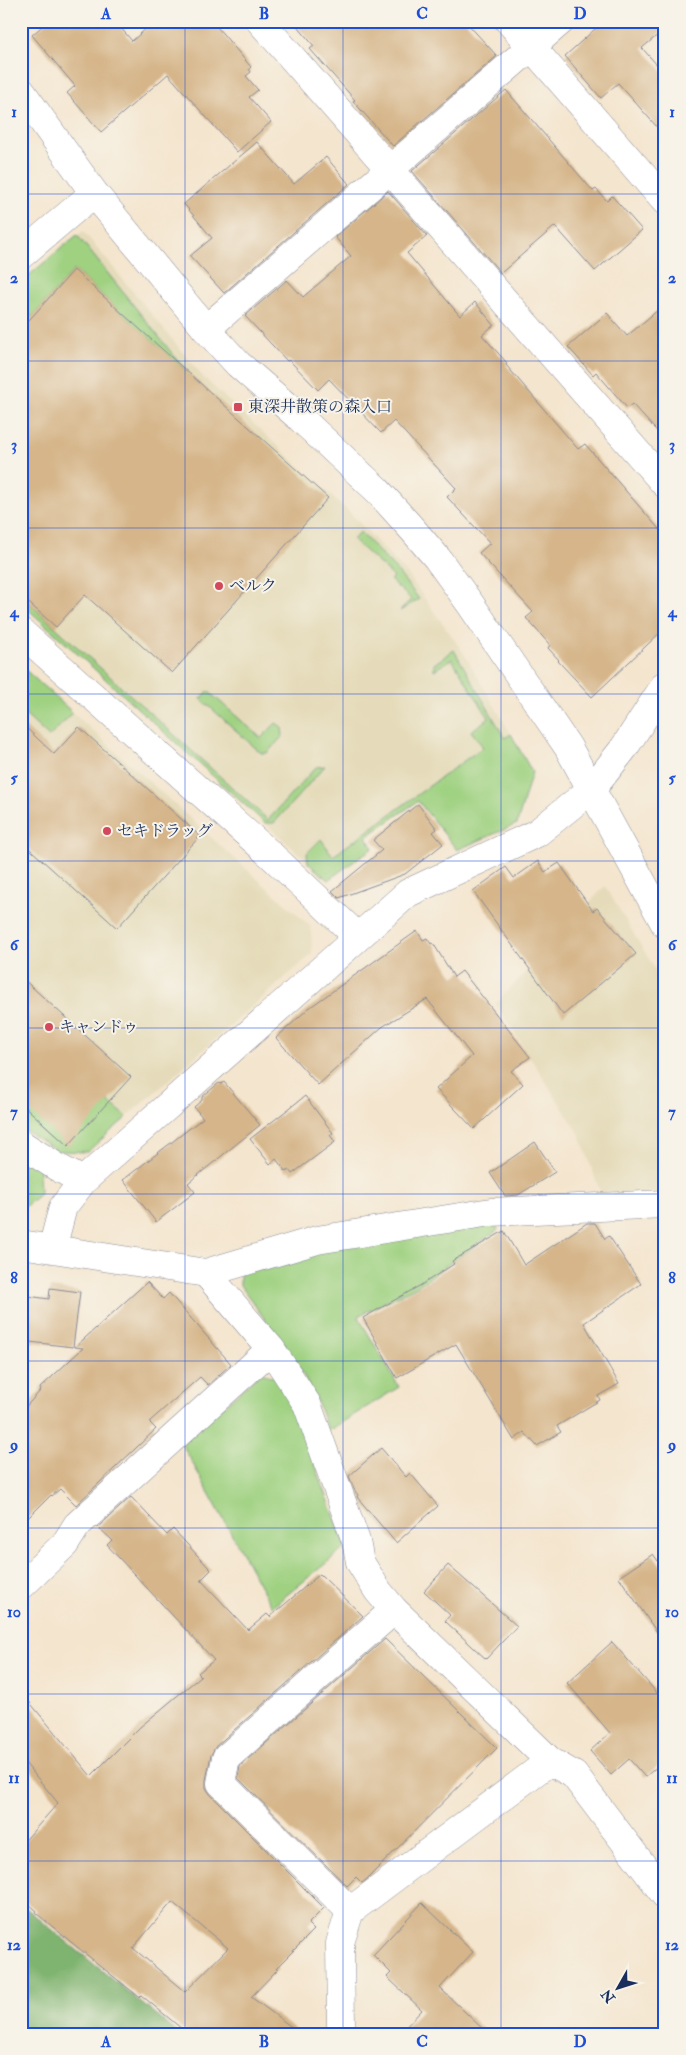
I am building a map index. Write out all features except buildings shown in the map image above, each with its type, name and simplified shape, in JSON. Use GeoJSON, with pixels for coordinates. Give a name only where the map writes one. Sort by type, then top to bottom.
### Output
{"type":"FeatureCollection","features":[{"type":"Feature","properties":{"kind":"street"},"geometry":{"type":"LineString","coordinates":[[260,21],[665,484]]}},
{"type":"Feature","properties":{"kind":"street"},"geometry":{"type":"LineString","coordinates":[[509,21],[665,201]]}},
{"type":"Feature","properties":{"kind":"street"},"geometry":{"type":"LineString","coordinates":[[206,329],[561,21]]}},
{"type":"Feature","properties":{"kind":"street"},"geometry":{"type":"LineString","coordinates":[[21,90],[94,193],[206,329],[238,364],[300,417],[377,490],[413,530],[471,605],[552,721],[592,789],[665,924]]}},
{"type":"Feature","properties":{"kind":"street"},"geometry":{"type":"LineString","coordinates":[[21,255],[94,193]]}},
{"type":"Feature","properties":{"kind":"street"},"geometry":{"type":"LineString","coordinates":[[21,632],[272,856],[358,937]]}},
{"type":"Feature","properties":{"kind":"street"},"geometry":{"type":"LineString","coordinates":[[52,1248],[64,1207],[82,1181],[408,893],[537,833],[592,789],[624,748],[665,685]]}},
{"type":"Feature","properties":{"kind":"street"},"geometry":{"type":"LineString","coordinates":[[21,1144],[82,1181]]}},
{"type":"Feature","properties":{"kind":"street"},"geometry":{"type":"LineString","coordinates":[[21,1244],[206,1273],[317,1240],[491,1212],[665,1204]]}},
{"type":"Feature","properties":{"kind":"street"},"geometry":{"type":"LineString","coordinates":[[206,1273],[271,1348],[307,1404],[356,1542],[360,1562],[378,1591],[394,1610],[550,1761],[574,1775],[665,1895]]}},
{"type":"Feature","properties":{"kind":"street"},"geometry":{"type":"LineString","coordinates":[[21,1586],[64,1544],[77,1525],[271,1348]]}},
{"type":"Feature","properties":{"kind":"street"},"geometry":{"type":"LineString","coordinates":[[350,1911],[221,1782],[226,1758],[394,1610]]}},
{"type":"Feature","properties":{"kind":"street"},"geometry":{"type":"LineString","coordinates":[[339,2034],[341,2026],[340,1943],[350,1911],[550,1761]]}},
{"type":"Feature","properties":{"kind":"shaded area"},"geometry":{"type":"Polygon","coordinates":[[[83,231],[204,378],[349,512],[406,572],[463,652],[511,734],[366,837],[373,848],[328,880],[21,603],[21,282],[83,231]]]}},
{"type":"Feature","properties":{"kind":"shaded area"},"geometry":{"type":"Polygon","coordinates":[[[21,711],[49,737],[73,713],[311,927],[312,954],[87,1152],[21,1128],[21,711]]]}},
{"type":"Feature","properties":{"kind":"shaded area"},"geometry":{"type":"Polygon","coordinates":[[[605,886],[665,986],[665,1191],[601,1194],[580,1135],[496,1004],[605,886]]]}},
{"type":"Feature","properties":{"kind":"green space"},"geometry":{"type":"Polygon","coordinates":[[[77,235],[188,373],[74,270],[32,317],[21,308],[21,282],[77,235]]]}},
{"type":"Feature","properties":{"kind":"green space"},"geometry":{"type":"Polygon","coordinates":[[[360,532],[397,571],[419,599],[400,611],[411,599],[390,580],[394,577],[353,540],[360,532]]]}},
{"type":"Feature","properties":{"kind":"green space"},"geometry":{"type":"Polygon","coordinates":[[[21,596],[268,820],[316,767],[325,766],[274,823],[265,823],[21,603],[21,596]]]}},
{"type":"Feature","properties":{"kind":"green space"},"geometry":{"type":"Polygon","coordinates":[[[454,650],[505,738],[511,734],[532,772],[517,824],[457,850],[418,801],[366,837],[373,848],[328,880],[308,863],[307,853],[321,839],[333,856],[483,747],[471,731],[489,718],[452,659],[434,670],[434,664],[454,650]]]}},
{"type":"Feature","properties":{"kind":"green space"},"geometry":{"type":"Polygon","coordinates":[[[21,666],[73,713],[49,737],[21,711],[21,666]]]}},
{"type":"Feature","properties":{"kind":"green space"},"geometry":{"type":"Polygon","coordinates":[[[208,691],[261,738],[276,723],[282,727],[283,736],[267,753],[261,753],[201,699],[208,691]]]}},
{"type":"Feature","properties":{"kind":"green space"},"geometry":{"type":"Polygon","coordinates":[[[108,1101],[127,1117],[87,1152],[58,1151],[21,1128],[21,1103],[108,1101]]]}},
{"type":"Feature","properties":{"kind":"green space"},"geometry":{"type":"Polygon","coordinates":[[[21,1155],[39,1167],[40,1194],[21,1210],[21,1155]]]}},
{"type":"Feature","properties":{"kind":"green space"},"geometry":{"type":"Polygon","coordinates":[[[495,1220],[498,1230],[417,1286],[358,1316],[399,1387],[328,1431],[318,1404],[298,1365],[240,1285],[240,1274],[290,1256],[495,1220]]]}},
{"type":"Feature","properties":{"kind":"green space"},"geometry":{"type":"Polygon","coordinates":[[[260,1373],[280,1378],[293,1406],[346,1547],[272,1607],[182,1444],[260,1373]]]}},
{"type":"Feature","properties":{"kind":"green space"},"geometry":{"type":"Polygon","coordinates":[[[21,1904],[179,2034],[21,2034],[21,1904]]]}},
{"type":"Feature","properties":{"kind":"place","name":"東深井散策の森入口"},"geometry":{"type":"Point","coordinates":[238,407]}},
{"type":"Feature","properties":{"kind":"place","name":"ベルク"},"geometry":{"type":"Point","coordinates":[219,586]}},
{"type":"Feature","properties":{"kind":"place","name":"セキドラッグ"},"geometry":{"type":"Point","coordinates":[107,831]}},
{"type":"Feature","properties":{"kind":"place","name":"キャンドゥ"},"geometry":{"type":"Point","coordinates":[49,1027]}}]}
